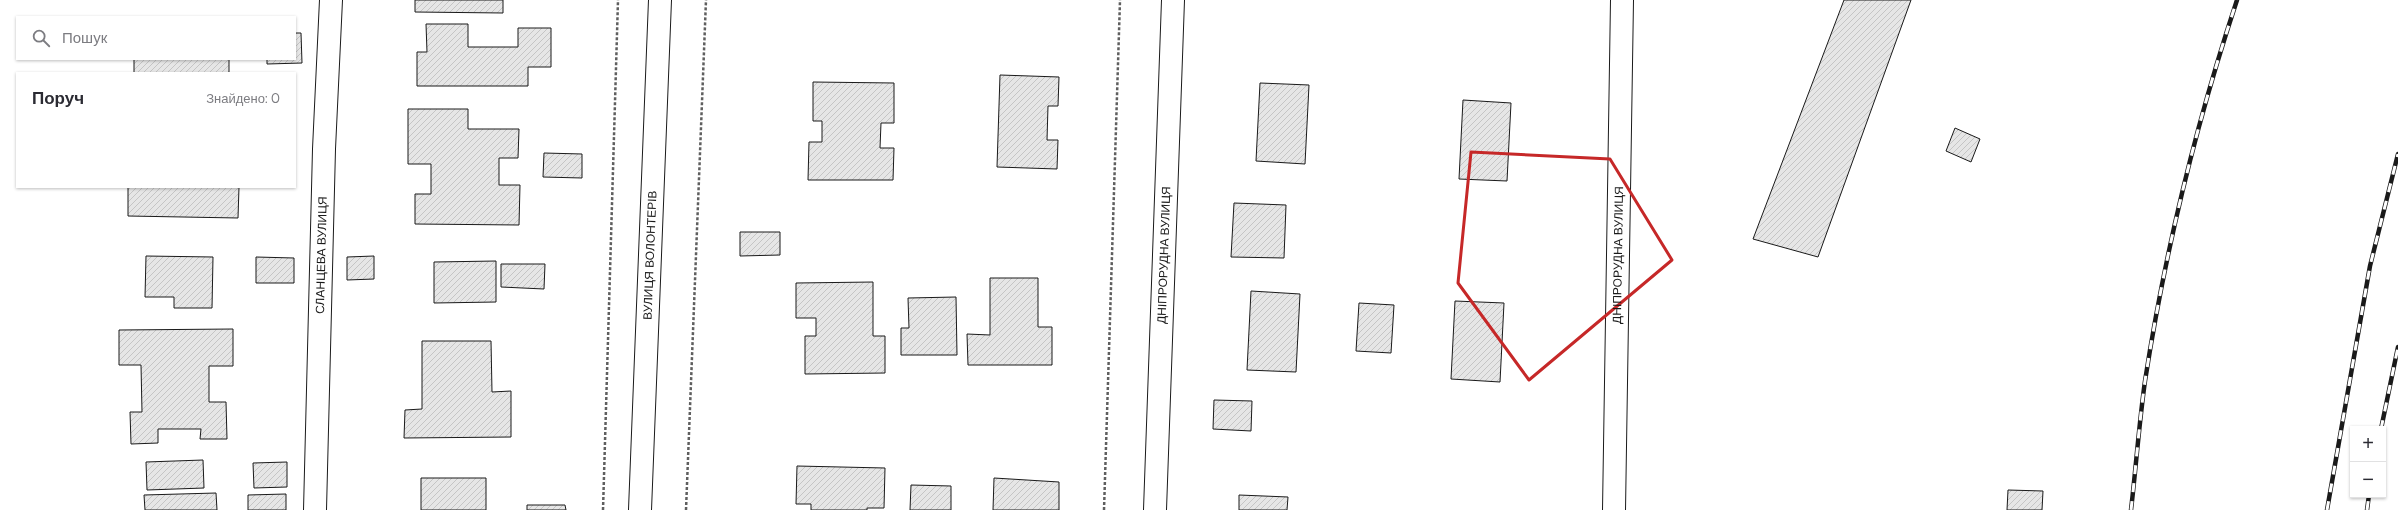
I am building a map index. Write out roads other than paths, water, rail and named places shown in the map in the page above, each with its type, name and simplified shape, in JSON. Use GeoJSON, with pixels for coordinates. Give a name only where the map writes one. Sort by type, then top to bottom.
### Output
{"type":"FeatureCollection","features":[{"type":"Feature","properties":{"kind":"street","name":"СЛАНЦЕВА ВУЛИЦЯ"},"geometry":{"type":"LineString","coordinates":[[315,510],[324,149],[331,0]]}},
{"type":"Feature","properties":{"kind":"street","name":"ВУЛИЦЯ ВОЛОНТЕРІВ"},"geometry":{"type":"LineString","coordinates":[[640,510],[660,0]]}},
{"type":"Feature","properties":{"kind":"street","name":"ДНІПРОРУДНА ВУЛИЦЯ"},"geometry":{"type":"LineString","coordinates":[[1155,510],[1173,0]]}},
{"type":"Feature","properties":{"kind":"street","name":"ДНІПРОРУДНА ВУЛИЦЯ"},"geometry":{"type":"LineString","coordinates":[[1614,510],[1622,0]]}},
{"type":"Feature","properties":{"kind":"railway"},"geometry":{"type":"LineString","coordinates":[[2131,510],[2145,381],[2162,284],[2195,141],[2237,0]]}},
{"type":"Feature","properties":{"kind":"railway"},"geometry":{"type":"LineString","coordinates":[[2327,510],[2370,266],[2398,154]]}},
{"type":"Feature","properties":{"kind":"railway"},"geometry":{"type":"LineString","coordinates":[[2382,426],[2398,347]]}},
{"type":"Feature","properties":{"kind":"railway"},"geometry":{"type":"LineString","coordinates":[[2367,510],[2369,498]]}}]}
